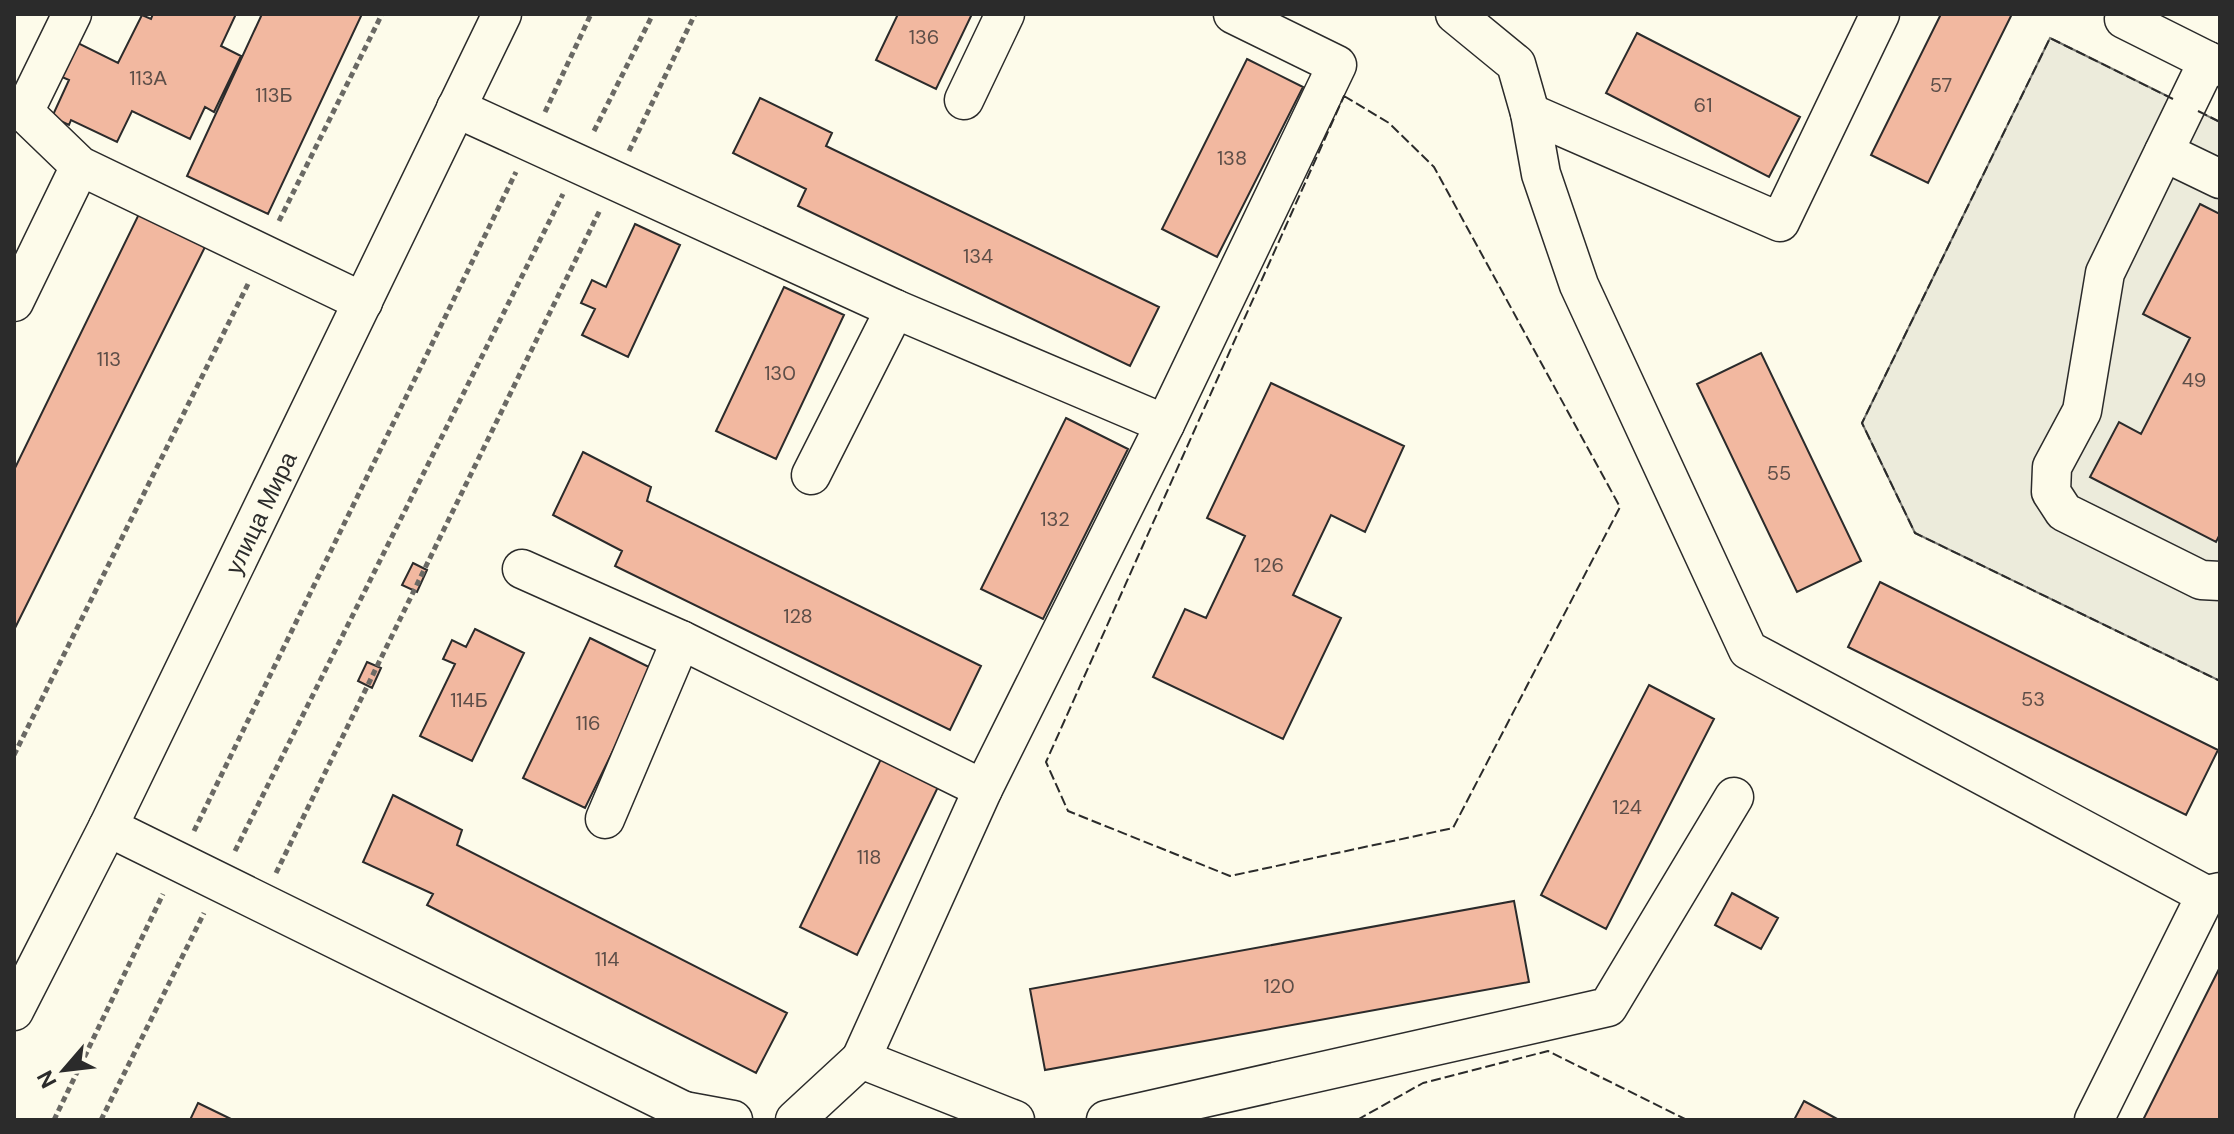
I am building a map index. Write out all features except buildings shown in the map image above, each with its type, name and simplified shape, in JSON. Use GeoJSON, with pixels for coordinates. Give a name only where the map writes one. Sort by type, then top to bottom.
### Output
{"type":"FeatureCollection","features":[{"type":"Feature","properties":{"kind":"street"},"geometry":{"type":"LineString","coordinates":[[72,14],[24,112],[80,166],[363,302]]}},
{"type":"Feature","properties":{"kind":"street","name":"улица Мира"},"geometry":{"type":"LineString","coordinates":[[14,1011],[108,827],[502,14]]}},
{"type":"Feature","properties":{"kind":"street"},"geometry":{"type":"LineString","coordinates":[[964,100],[1005,14]]}},
{"type":"Feature","properties":{"kind":"street"},"geometry":{"type":"LineString","coordinates":[[795,1120],[861,1059],[983,789],[1165,424],[1337,65],[1233,14]]}},
{"type":"Feature","properties":{"kind":"street"},"geometry":{"type":"LineString","coordinates":[[1455,14],[1516,64],[1530,113],[1541,174],[1579,285],[1748,650],[2213,894],[2094,1120]]}},
{"type":"Feature","properties":{"kind":"street"},"geometry":{"type":"LineString","coordinates":[[1530,113],[1780,222],[1880,14]]}},
{"type":"Feature","properties":{"kind":"street"},"geometry":{"type":"LineString","coordinates":[[2124,19],[2214,64],[2164,152],[2105,273],[2082,411],[2052,467],[2051,492],[2064,512],[2201,580],[2220,581]]}},
{"type":"Feature","properties":{"kind":"street"},"geometry":{"type":"LineString","coordinates":[[456,108],[895,309],[1165,424]]}},
{"type":"Feature","properties":{"kind":"street"},"geometry":{"type":"LineString","coordinates":[[2164,152],[2220,179]]}},
{"type":"Feature","properties":{"kind":"street"},"geometry":{"type":"LineString","coordinates":[[14,302],[80,166]]}},
{"type":"Feature","properties":{"kind":"street"},"geometry":{"type":"LineString","coordinates":[[811,475],[895,309]]}},
{"type":"Feature","properties":{"kind":"street"},"geometry":{"type":"LineString","coordinates":[[522,569],[681,640],[983,789]]}},
{"type":"Feature","properties":{"kind":"street"},"geometry":{"type":"LineString","coordinates":[[605,819],[681,640]]}},
{"type":"Feature","properties":{"kind":"street"},"geometry":{"type":"LineString","coordinates":[[1106,1120],[1608,1007],[1734,797]]}},
{"type":"Feature","properties":{"kind":"street"},"geometry":{"type":"LineString","coordinates":[[108,827],[682,1116],[733,1120]]}},
{"type":"Feature","properties":{"kind":"street"},"geometry":{"type":"LineString","coordinates":[[861,1059],[1015,1120]]}},
{"type":"Feature","properties":{"kind":"path"},"geometry":{"type":"LineString","coordinates":[[14,755],[382,14]]}},
{"type":"Feature","properties":{"kind":"path"},"geometry":{"type":"LineString","coordinates":[[54,1120],[591,14]]}},
{"type":"Feature","properties":{"kind":"path"},"geometry":{"type":"LineString","coordinates":[[101,1120],[653,14]]}},
{"type":"Feature","properties":{"kind":"path"},"geometry":{"type":"LineString","coordinates":[[262,903],[695,14]]}},
{"type":"Feature","properties":{"kind":"shaded area"},"geometry":{"type":"Polygon","coordinates":[[[2050,38],[2220,122],[2220,681],[1915,533],[1862,423],[2050,38]]]}},
{"type":"Feature","properties":{"kind":"fence"},"geometry":{"type":"LineString","coordinates":[[2173,99],[2050,38],[1862,423],[1915,533],[2220,681]]}},
{"type":"Feature","properties":{"kind":"fence"},"geometry":{"type":"LineString","coordinates":[[1344,96],[1389,123],[1434,167],[1620,507],[1453,828],[1230,876],[1068,811],[1046,762],[1344,96]]}},
{"type":"Feature","properties":{"kind":"fence"},"geometry":{"type":"LineString","coordinates":[[2198,111],[2220,122]]}},
{"type":"Feature","properties":{"kind":"fence"},"geometry":{"type":"LineString","coordinates":[[1357,1120],[1423,1083],[1548,1051],[1687,1120]]}}]}
